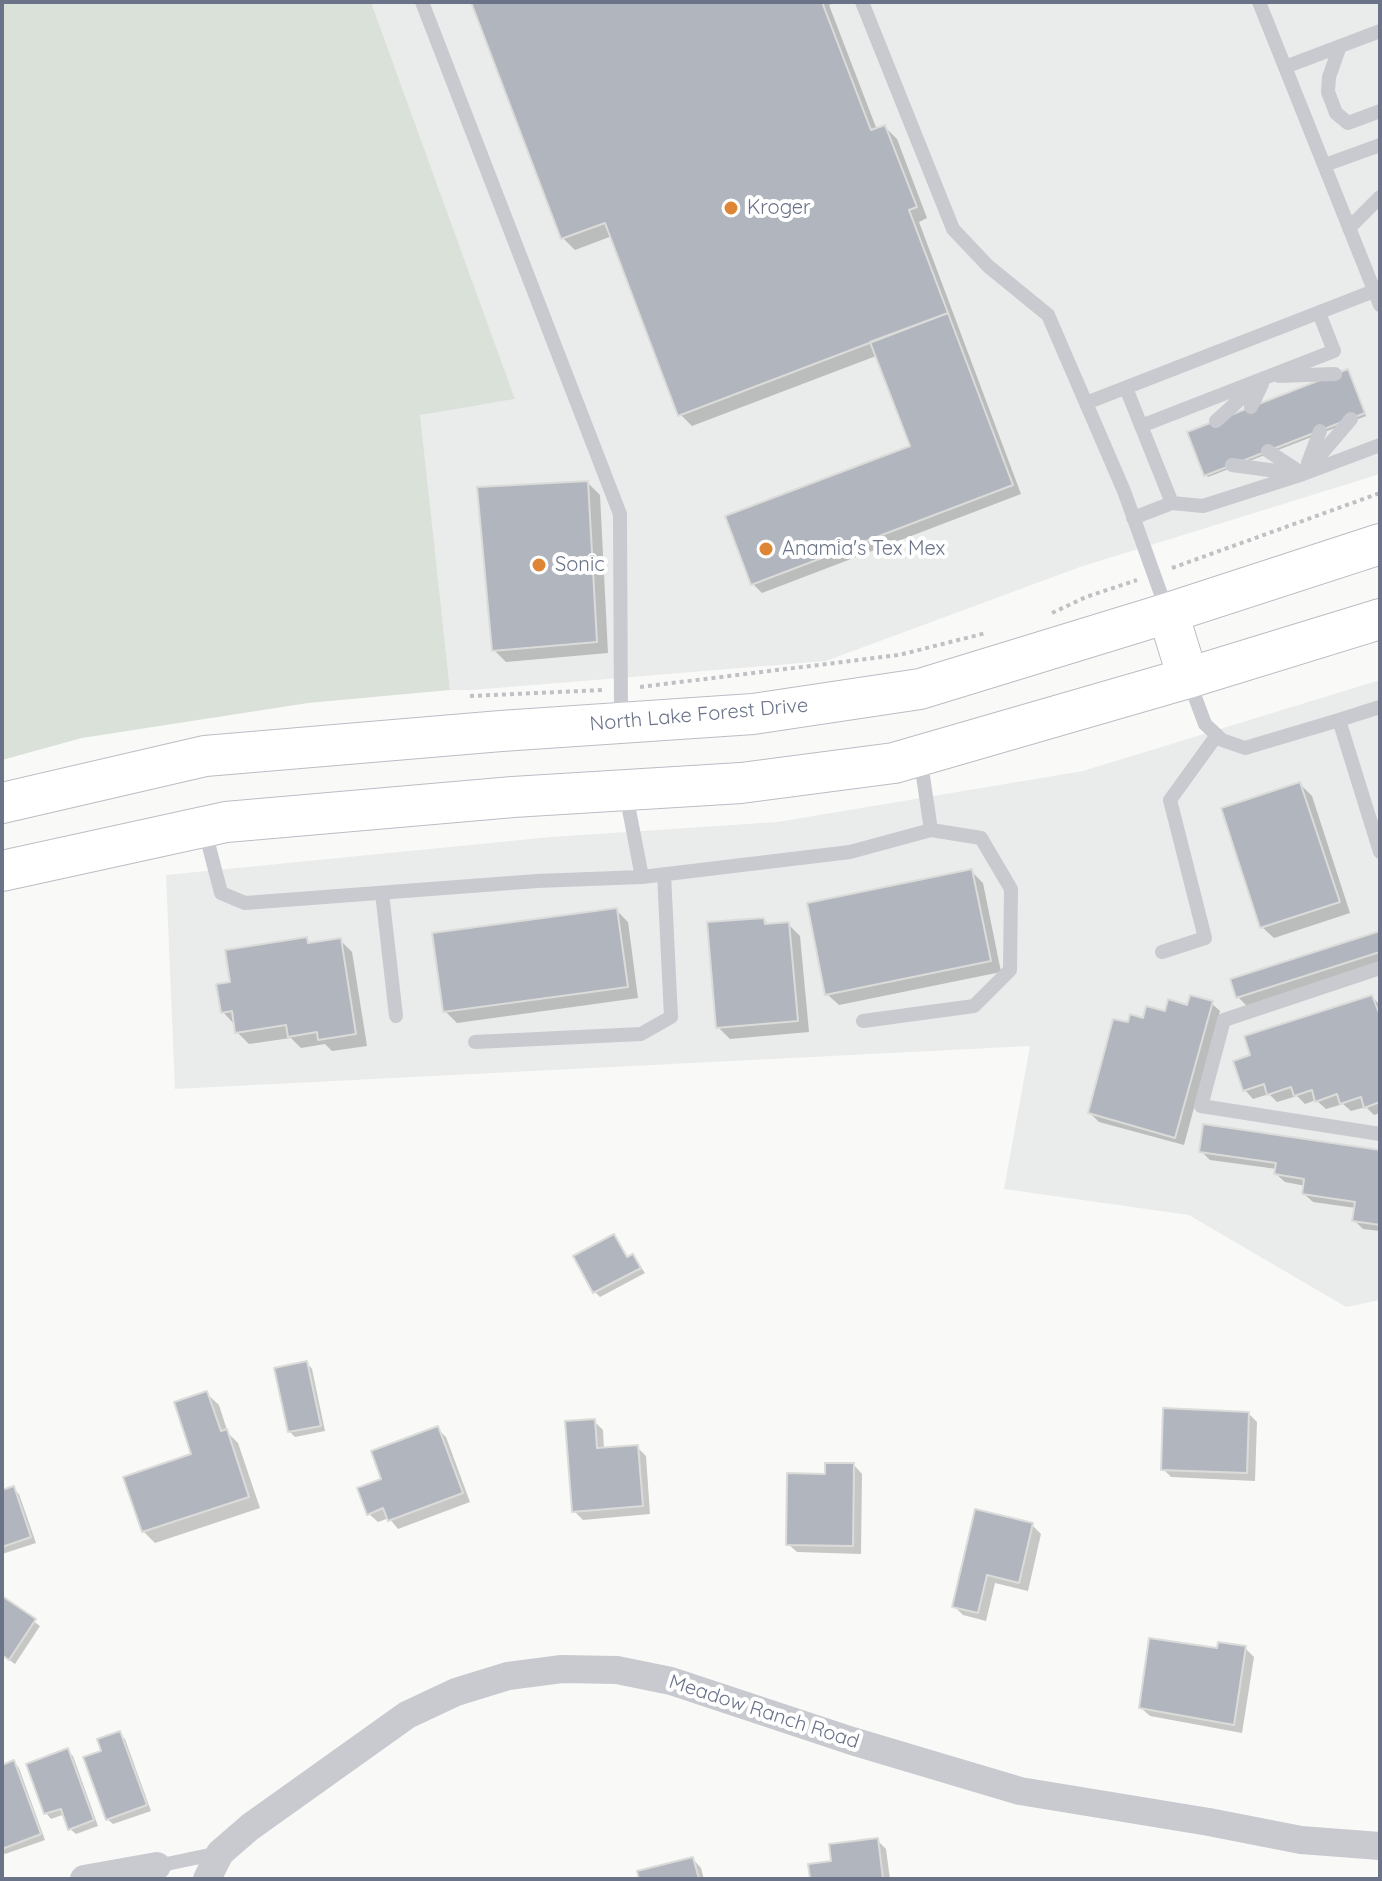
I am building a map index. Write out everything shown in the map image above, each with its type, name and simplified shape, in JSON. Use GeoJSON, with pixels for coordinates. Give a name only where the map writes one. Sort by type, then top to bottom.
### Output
{"type":"FeatureCollection","features":[{"type":"Feature","properties":{"kind":"main road","name":"North Lake Forest Drive"},"geometry":{"type":"LineString","coordinates":[[2,803],[205,756],[621,706],[753,714],[920,689],[1380,544]]}},
{"type":"Feature","properties":{"kind":"main road"},"geometry":{"type":"LineString","coordinates":[[1168,613],[1188,678]]}},
{"type":"Feature","properties":{"kind":"main road"},"geometry":{"type":"LineString","coordinates":[[2,871],[226,822],[513,797],[741,783],[894,763],[1380,619]]}},
{"type":"Feature","properties":{"kind":"main road"},"geometry":{"type":"LineString","coordinates":[[621,706],[625,790]]}},
{"type":"Feature","properties":{"kind":"street","name":"Meadow Ranch Road"},"geometry":{"type":"LineString","coordinates":[[207,1879],[220,1853],[250,1827],[407,1715],[456,1692],[508,1676],[562,1669],[617,1670],[671,1681],[852,1741],[1020,1791],[1301,1840],[1380,1846]]}},
{"type":"Feature","properties":{"kind":"street"},"geometry":{"type":"LineString","coordinates":[[84,1879],[157,1866]]}},
{"type":"Feature","properties":{"kind":"lane"},"geometry":{"type":"LineString","coordinates":[[422,2],[620,514],[621,706]]}},
{"type":"Feature","properties":{"kind":"lane"},"geometry":{"type":"LineString","coordinates":[[862,2],[953,229],[988,266],[1048,315],[1133,518],[1168,613]]}},
{"type":"Feature","properties":{"kind":"lane"},"geometry":{"type":"LineString","coordinates":[[1086,403],[1319,313],[1378,299],[1259,2]]}},
{"type":"Feature","properties":{"kind":"lane"},"geometry":{"type":"LineString","coordinates":[[1285,67],[1380,31]]}},
{"type":"Feature","properties":{"kind":"lane"},"geometry":{"type":"LineString","coordinates":[[1340,46],[1329,77],[1328,92],[1336,113],[1348,123],[1380,111]]}},
{"type":"Feature","properties":{"kind":"lane"},"geometry":{"type":"LineString","coordinates":[[1325,165],[1380,145]]}},
{"type":"Feature","properties":{"kind":"lane"},"geometry":{"type":"LineString","coordinates":[[1349,228],[1380,197]]}},
{"type":"Feature","properties":{"kind":"lane"},"geometry":{"type":"LineString","coordinates":[[1141,426],[1334,351],[1319,313]]}},
{"type":"Feature","properties":{"kind":"lane"},"geometry":{"type":"LineString","coordinates":[[1216,421],[1266,376],[1335,374]]}},
{"type":"Feature","properties":{"kind":"lane"},"geometry":{"type":"LineString","coordinates":[[1266,376],[1303,387]]}},
{"type":"Feature","properties":{"kind":"lane"},"geometry":{"type":"LineString","coordinates":[[1251,407],[1266,376]]}},
{"type":"Feature","properties":{"kind":"lane"},"geometry":{"type":"LineString","coordinates":[[1126,388],[1172,503]]}},
{"type":"Feature","properties":{"kind":"lane"},"geometry":{"type":"LineString","coordinates":[[1303,474],[1351,419]]}},
{"type":"Feature","properties":{"kind":"lane"},"geometry":{"type":"LineString","coordinates":[[1303,474],[1320,431]]}},
{"type":"Feature","properties":{"kind":"lane"},"geometry":{"type":"LineString","coordinates":[[1133,518],[1172,503],[1203,506],[1380,445]]}},
{"type":"Feature","properties":{"kind":"lane"},"geometry":{"type":"LineString","coordinates":[[1268,451],[1303,474]]}},
{"type":"Feature","properties":{"kind":"lane"},"geometry":{"type":"LineString","coordinates":[[1232,465],[1303,474]]}},
{"type":"Feature","properties":{"kind":"lane"},"geometry":{"type":"LineString","coordinates":[[1188,678],[1205,724],[1222,740],[1245,748],[1380,707]]}},
{"type":"Feature","properties":{"kind":"lane"},"geometry":{"type":"LineString","coordinates":[[1339,720],[1380,852]]}},
{"type":"Feature","properties":{"kind":"lane"},"geometry":{"type":"LineString","coordinates":[[1162,952],[1205,938],[1170,800],[1217,735]]}},
{"type":"Feature","properties":{"kind":"lane"},"geometry":{"type":"LineString","coordinates":[[920,756],[931,830]]}},
{"type":"Feature","properties":{"kind":"lane"},"geometry":{"type":"LineString","coordinates":[[625,790],[642,877]]}},
{"type":"Feature","properties":{"kind":"lane"},"geometry":{"type":"LineString","coordinates":[[204,827],[221,893],[245,903],[537,881],[642,877],[850,852],[931,830],[981,838],[1011,889],[1010,970],[974,1006],[863,1021]]}},
{"type":"Feature","properties":{"kind":"lane"},"geometry":{"type":"LineString","coordinates":[[475,1042],[641,1034],[671,1017],[664,874]]}},
{"type":"Feature","properties":{"kind":"lane"},"geometry":{"type":"LineString","coordinates":[[382,893],[396,1016]]}},
{"type":"Feature","properties":{"kind":"lane"},"geometry":{"type":"LineString","coordinates":[[1380,968],[1224,1020],[1201,1106],[1380,1134]]}},
{"type":"Feature","properties":{"kind":"lane"},"geometry":{"type":"LineString","coordinates":[[157,1866],[220,1853]]}},
{"type":"Feature","properties":{"kind":"path"},"geometry":{"type":"LineString","coordinates":[[1049,614],[1086,597],[1380,493]]}},
{"type":"Feature","properties":{"kind":"path"},"geometry":{"type":"LineString","coordinates":[[470,696],[621,706],[899,655],[991,632]]}},
{"type":"Feature","properties":{"kind":"shaded area"},"geometry":{"type":"Polygon","coordinates":[[[2,2],[371,2],[515,399],[420,415],[450,690],[308,703],[82,738],[2,760],[2,2]]]}},
{"type":"Feature","properties":{"kind":"shaded area"},"geometry":{"type":"Polygon","coordinates":[[[371,2],[1380,2],[1380,474],[1080,567],[826,661],[450,690],[419,414],[515,399],[371,2]]]}},
{"type":"Feature","properties":{"kind":"shaded area"},"geometry":{"type":"Polygon","coordinates":[[[1380,680],[1380,1300],[1346,1307],[1189,1215],[1004,1189],[1030,1046],[175,1089],[166,875],[551,837],[777,822],[1083,771],[1380,680]]]}},
{"type":"Feature","properties":{"kind":"building","name":"Kroger"},"geometry":{"type":"Polygon","coordinates":[[[471,2],[822,2],[871,130],[885,125],[917,207],[909,210],[948,313],[678,416],[605,223],[561,239],[471,2]]]}},
{"type":"Feature","properties":{"kind":"building"},"geometry":{"type":"Polygon","coordinates":[[[948,313],[1013,485],[751,585],[725,516],[910,446],[870,342],[948,313]]]}},
{"type":"Feature","properties":{"kind":"building"},"geometry":{"type":"Polygon","coordinates":[[[1348,369],[1365,413],[1204,476],[1187,432],[1348,369]]]}},
{"type":"Feature","properties":{"kind":"building","name":"Sonic"},"geometry":{"type":"Polygon","coordinates":[[[588,481],[597,642],[492,651],[477,487],[588,481]]]}},
{"type":"Feature","properties":{"kind":"building"},"geometry":{"type":"Polygon","coordinates":[[[1300,782],[1340,902],[1260,928],[1221,808],[1300,782]]]}},
{"type":"Feature","properties":{"kind":"building"},"geometry":{"type":"Polygon","coordinates":[[[972,869],[991,961],[825,995],[807,903],[972,869]]]}},
{"type":"Feature","properties":{"kind":"building"},"geometry":{"type":"Polygon","coordinates":[[[617,908],[628,987],[443,1012],[432,933],[617,908]]]}},
{"type":"Feature","properties":{"kind":"building"},"geometry":{"type":"Polygon","coordinates":[[[764,918],[765,924],[789,922],[798,1021],[716,1028],[707,922],[764,918]]]}},
{"type":"Feature","properties":{"kind":"building"},"geometry":{"type":"Polygon","coordinates":[[[1380,931],[1380,952],[1236,998],[1230,979],[1380,931]]]}},
{"type":"Feature","properties":{"kind":"building"},"geometry":{"type":"Polygon","coordinates":[[[307,937],[308,943],[341,938],[356,1034],[318,1040],[317,1032],[288,1037],[286,1025],[235,1033],[232,1011],[221,1013],[216,984],[230,982],[225,950],[307,937]]]}},
{"type":"Feature","properties":{"kind":"building"},"geometry":{"type":"Polygon","coordinates":[[[1190,995],[1213,1001],[1175,1138],[1088,1113],[1113,1019],[1128,1022],[1130,1014],[1143,1018],[1146,1006],[1165,1011],[1168,999],[1187,1005],[1190,995]]]}},
{"type":"Feature","properties":{"kind":"building"},"geometry":{"type":"Polygon","coordinates":[[[1372,995],[1380,1013],[1380,1102],[1364,1108],[1361,1097],[1340,1104],[1337,1094],[1315,1102],[1312,1090],[1294,1096],[1291,1087],[1267,1095],[1264,1084],[1243,1091],[1233,1061],[1250,1055],[1244,1036],[1372,995]]]}},
{"type":"Feature","properties":{"kind":"building"},"geometry":{"type":"Polygon","coordinates":[[[1203,1124],[1380,1150],[1380,1225],[1352,1221],[1355,1202],[1302,1194],[1304,1179],[1274,1174],[1276,1163],[1199,1152],[1203,1124]]]}},
{"type":"Feature","properties":{"kind":"building"},"geometry":{"type":"Polygon","coordinates":[[[614,1234],[627,1257],[633,1254],[641,1268],[593,1293],[573,1256],[614,1234]]]}},
{"type":"Feature","properties":{"kind":"building"},"geometry":{"type":"Polygon","coordinates":[[[307,1361],[321,1426],[288,1432],[274,1368],[307,1361]]]}},
{"type":"Feature","properties":{"kind":"building"},"geometry":{"type":"Polygon","coordinates":[[[207,1391],[221,1431],[227,1429],[249,1497],[142,1532],[123,1477],[191,1454],[174,1402],[207,1391]]]}},
{"type":"Feature","properties":{"kind":"building"},"geometry":{"type":"Polygon","coordinates":[[[1163,1408],[1249,1412],[1247,1473],[1161,1470],[1163,1408]]]}},
{"type":"Feature","properties":{"kind":"building"},"geometry":{"type":"Polygon","coordinates":[[[595,1419],[597,1448],[638,1445],[643,1506],[572,1512],[565,1421],[595,1419]]]}},
{"type":"Feature","properties":{"kind":"building"},"geometry":{"type":"Polygon","coordinates":[[[438,1426],[463,1493],[388,1521],[383,1508],[367,1515],[357,1488],[381,1479],[371,1451],[438,1426]]]}},
{"type":"Feature","properties":{"kind":"building"},"geometry":{"type":"Polygon","coordinates":[[[825,1463],[854,1463],[853,1546],[786,1545],[787,1473],[825,1474],[825,1463]]]}},
{"type":"Feature","properties":{"kind":"building"},"geometry":{"type":"Polygon","coordinates":[[[14,1486],[31,1537],[2,1547],[2,1490],[14,1486]]]}},
{"type":"Feature","properties":{"kind":"building"},"geometry":{"type":"Polygon","coordinates":[[[975,1509],[1033,1523],[1019,1583],[987,1575],[978,1613],[952,1607],[975,1509]]]}},
{"type":"Feature","properties":{"kind":"building"},"geometry":{"type":"Polygon","coordinates":[[[2,1596],[36,1619],[9,1660],[2,1655],[2,1596]]]}},
{"type":"Feature","properties":{"kind":"building"},"geometry":{"type":"Polygon","coordinates":[[[1149,1638],[1217,1648],[1218,1642],[1246,1646],[1234,1725],[1139,1708],[1149,1638]]]}},
{"type":"Feature","properties":{"kind":"building"},"geometry":{"type":"Polygon","coordinates":[[[120,1731],[147,1805],[106,1820],[83,1757],[101,1751],[97,1739],[120,1731]]]}},
{"type":"Feature","properties":{"kind":"building"},"geometry":{"type":"Polygon","coordinates":[[[68,1748],[94,1820],[68,1830],[61,1809],[44,1814],[26,1764],[68,1748]]]}},
{"type":"Feature","properties":{"kind":"building"},"geometry":{"type":"Polygon","coordinates":[[[14,1760],[41,1834],[2,1849],[2,1765],[14,1760]]]}},
{"type":"Feature","properties":{"kind":"building"},"geometry":{"type":"Polygon","coordinates":[[[878,1838],[883,1879],[810,1879],[808,1864],[831,1861],[829,1844],[878,1838]]]}},
{"type":"Feature","properties":{"kind":"building"},"geometry":{"type":"Polygon","coordinates":[[[693,1857],[699,1879],[639,1879],[637,1871],[693,1857]]]}},
{"type":"Feature","properties":{"kind":"place","name":"Kroger"},"geometry":{"type":"Point","coordinates":[731,208]}},
{"type":"Feature","properties":{"kind":"place","name":"Anamia's Tex Mex"},"geometry":{"type":"Point","coordinates":[766,549]}},
{"type":"Feature","properties":{"kind":"place","name":"Sonic"},"geometry":{"type":"Point","coordinates":[539,565]}}]}
